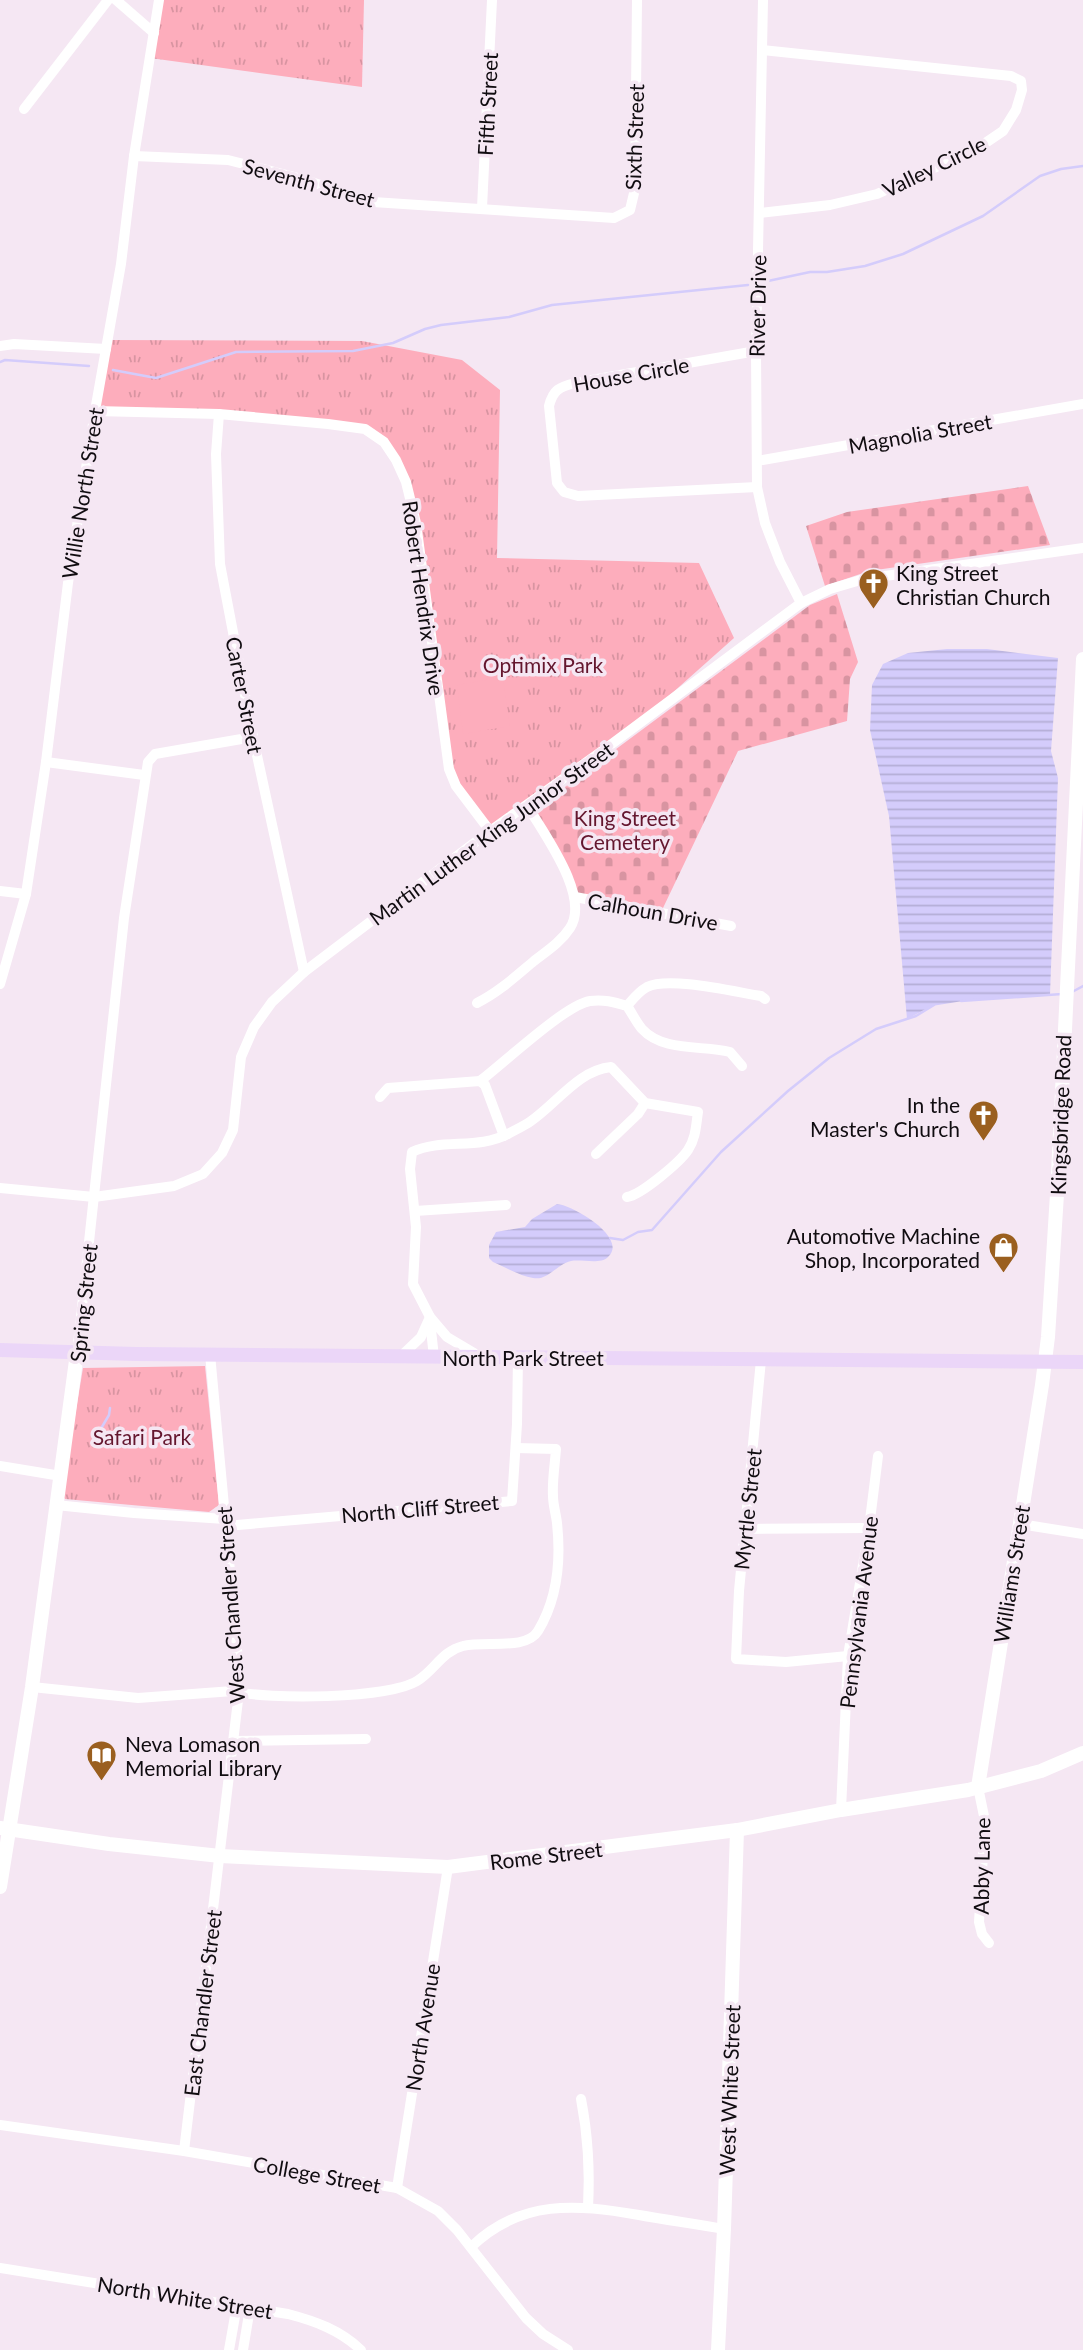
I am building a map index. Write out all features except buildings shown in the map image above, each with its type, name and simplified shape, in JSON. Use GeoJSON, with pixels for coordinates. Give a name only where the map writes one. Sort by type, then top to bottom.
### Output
{"type":"FeatureCollection","features":[{"type":"Feature","properties":{"kind":"main road","name":"North Park Street"},"geometry":{"type":"LineString","coordinates":[[0,1350],[434,1357],[1083,1362]]}},
{"type":"Feature","properties":{"kind":"street"},"geometry":{"type":"LineString","coordinates":[[24,109],[108,0]]}},
{"type":"Feature","properties":{"kind":"street"},"geometry":{"type":"LineString","coordinates":[[116,0],[153,33]]}},
{"type":"Feature","properties":{"kind":"street","name":"Willie North Street"},"geometry":{"type":"LineString","coordinates":[[0,984],[26,894],[46,762],[68,583],[121,264],[134,156],[159,0]]}},
{"type":"Feature","properties":{"kind":"street","name":"Fifth Street"},"geometry":{"type":"LineString","coordinates":[[482,208],[492,0]]}},
{"type":"Feature","properties":{"kind":"street","name":"Sixth Street"},"geometry":{"type":"LineString","coordinates":[[568,215],[614,218],[630,210],[635,190],[637,0]]}},
{"type":"Feature","properties":{"kind":"street","name":"River Drive"},"geometry":{"type":"LineString","coordinates":[[764,0],[756,351],[757,487],[765,523],[780,562],[801,603]]}},
{"type":"Feature","properties":{"kind":"street","name":"Valley Circle"},"geometry":{"type":"LineString","coordinates":[[760,213],[830,205],[877,194],[978,148],[1003,131],[1016,110],[1022,90],[1021,80],[1011,76],[762,50]]}},
{"type":"Feature","properties":{"kind":"street","name":"Seventh Street"},"geometry":{"type":"LineString","coordinates":[[134,156],[228,160],[302,179],[373,202],[568,215]]}},
{"type":"Feature","properties":{"kind":"street"},"geometry":{"type":"LineString","coordinates":[[0,346],[14,344],[106,349]]}},
{"type":"Feature","properties":{"kind":"street","name":"House Circle"},"geometry":{"type":"LineString","coordinates":[[756,351],[575,383],[558,388],[552,395],[549,406],[557,483],[564,492],[578,496],[757,487]]}},
{"type":"Feature","properties":{"kind":"street","name":"Magnolia Street"},"geometry":{"type":"LineString","coordinates":[[757,461],[1083,404]]}},
{"type":"Feature","properties":{"kind":"street","name":"Robert Hendrix Drive"},"geometry":{"type":"LineString","coordinates":[[95,411],[219,414],[365,429],[384,442],[406,482],[416,523],[449,769],[456,786],[489,831]]}},
{"type":"Feature","properties":{"kind":"street","name":"Carter Street"},"geometry":{"type":"LineString","coordinates":[[219,414],[216,454],[220,564],[253,737],[304,972]]}},
{"type":"Feature","properties":{"kind":"street","name":"Martin Luther King Junior Street"},"geometry":{"type":"LineString","coordinates":[[0,1188],[94,1197],[174,1185],[203,1174],[222,1153],[233,1130],[241,1057],[254,1027],[272,1002],[304,972],[489,831],[609,746],[801,603],[830,589],[864,579],[1083,548]]}},
{"type":"Feature","properties":{"kind":"street","name":"Kingsbridge Road"},"geometry":{"type":"LineString","coordinates":[[1045,1362],[1057,1194],[1083,659]]}},
{"type":"Feature","properties":{"kind":"street"},"geometry":{"type":"LineString","coordinates":[[46,762],[144,775],[148,762],[155,754],[253,737]]}},
{"type":"Feature","properties":{"kind":"street","name":"Spring Street"},"geometry":{"type":"LineString","coordinates":[[0,1886],[4,1829],[32,1687],[77,1353],[124,918],[144,775]]}},
{"type":"Feature","properties":{"kind":"street"},"geometry":{"type":"LineString","coordinates":[[477,1003],[494,994],[559,941],[572,926],[575,897],[556,855],[527,804]]}},
{"type":"Feature","properties":{"kind":"street"},"geometry":{"type":"LineString","coordinates":[[0,891],[26,894]]}},
{"type":"Feature","properties":{"kind":"street","name":"Calhoun Drive"},"geometry":{"type":"LineString","coordinates":[[575,897],[731,926]]}},
{"type":"Feature","properties":{"kind":"street"},"geometry":{"type":"LineString","coordinates":[[627,1006],[649,986],[672,983],[761,996],[765,999]]}},
{"type":"Feature","properties":{"kind":"street"},"geometry":{"type":"LineString","coordinates":[[380,1097],[388,1088],[480,1081],[580,1003],[606,1000],[627,1006],[643,1029],[655,1040],[730,1052],[742,1066]]}},
{"type":"Feature","properties":{"kind":"street"},"geometry":{"type":"LineString","coordinates":[[479,1356],[447,1337],[430,1317],[413,1284],[415,1211],[410,1169],[412,1152],[424,1147],[489,1141],[503,1136],[531,1121],[580,1080],[602,1068],[611,1067],[645,1103],[698,1112],[696,1133],[688,1151],[635,1196],[627,1197]]}},
{"type":"Feature","properties":{"kind":"street"},"geometry":{"type":"LineString","coordinates":[[480,1081],[485,1085],[503,1136]]}},
{"type":"Feature","properties":{"kind":"street"},"geometry":{"type":"LineString","coordinates":[[596,1154],[638,1114],[645,1103]]}},
{"type":"Feature","properties":{"kind":"street"},"geometry":{"type":"LineString","coordinates":[[415,1211],[506,1205]]}},
{"type":"Feature","properties":{"kind":"street"},"geometry":{"type":"LineString","coordinates":[[401,1356],[421,1337],[430,1317]]}},
{"type":"Feature","properties":{"kind":"street"},"geometry":{"type":"LineString","coordinates":[[430,1317],[434,1357]]}},
{"type":"Feature","properties":{"kind":"street","name":"West Chandler Street"},"geometry":{"type":"LineString","coordinates":[[210,1354],[239,1692],[220,1856]]}},
{"type":"Feature","properties":{"kind":"street","name":"North Cliff Street"},"geometry":{"type":"LineString","coordinates":[[56,1505],[225,1523],[512,1501],[518,1356]]}},
{"type":"Feature","properties":{"kind":"street","name":"Myrtle Street"},"geometry":{"type":"LineString","coordinates":[[761,1360],[739,1591],[736,1659],[786,1662],[848,1656]]}},
{"type":"Feature","properties":{"kind":"street","name":"Williams Street"},"geometry":{"type":"LineString","coordinates":[[978,1787],[1045,1362]]}},
{"type":"Feature","properties":{"kind":"street"},"geometry":{"type":"LineString","coordinates":[[32,1687],[138,1698],[233,1691],[314,1696],[392,1690],[418,1681],[448,1652],[463,1646],[520,1643],[536,1635],[553,1596],[559,1562],[553,1498],[556,1449],[516,1448]]}},
{"type":"Feature","properties":{"kind":"street","name":"Pennsylvania Avenue"},"geometry":{"type":"LineString","coordinates":[[841,1810],[848,1656],[878,1456]]}},
{"type":"Feature","properties":{"kind":"street"},"geometry":{"type":"LineString","coordinates":[[0,1466],[61,1476]]}},
{"type":"Feature","properties":{"kind":"street"},"geometry":{"type":"LineString","coordinates":[[1020,1524],[1083,1534]]}},
{"type":"Feature","properties":{"kind":"street"},"geometry":{"type":"LineString","coordinates":[[746,1529],[869,1528]]}},
{"type":"Feature","properties":{"kind":"street"},"geometry":{"type":"LineString","coordinates":[[234,1741],[366,1739]]}},
{"type":"Feature","properties":{"kind":"street","name":"Rome Street"},"geometry":{"type":"LineString","coordinates":[[4,1829],[220,1856],[448,1867],[737,1830],[978,1787],[1041,1771],[1083,1753]]}},
{"type":"Feature","properties":{"kind":"street","name":"Abby Lane"},"geometry":{"type":"LineString","coordinates":[[978,1787],[985,1821],[979,1922],[982,1934],[989,1943]]}},
{"type":"Feature","properties":{"kind":"street","name":"West White Street"},"geometry":{"type":"LineString","coordinates":[[718,2350],[737,1830]]}},
{"type":"Feature","properties":{"kind":"street","name":"East Chandler Street"},"geometry":{"type":"LineString","coordinates":[[184,2151],[220,1856]]}},
{"type":"Feature","properties":{"kind":"street","name":"North Avenue"},"geometry":{"type":"LineString","coordinates":[[397,2188],[448,1867]]}},
{"type":"Feature","properties":{"kind":"street"},"geometry":{"type":"LineString","coordinates":[[580,2099],[586,2124],[588,2208]]}},
{"type":"Feature","properties":{"kind":"street","name":"College Street"},"geometry":{"type":"LineString","coordinates":[[0,2125],[184,2151],[397,2188],[438,2211],[471,2247],[526,2318],[543,2334],[568,2350]]}},
{"type":"Feature","properties":{"kind":"street"},"geometry":{"type":"LineString","coordinates":[[471,2247],[495,2228],[530,2212],[549,2207],[605,2208],[724,2229]]}},
{"type":"Feature","properties":{"kind":"street","name":"North White Street"},"geometry":{"type":"LineString","coordinates":[[0,2268],[288,2314],[318,2322],[350,2339],[361,2350]]}},
{"type":"Feature","properties":{"kind":"street"},"geometry":{"type":"LineString","coordinates":[[229,2350],[237,2305]]}},
{"type":"Feature","properties":{"kind":"street"},"geometry":{"type":"LineString","coordinates":[[243,2350],[250,2308]]}},
{"type":"Feature","properties":{"kind":"green space"},"geometry":{"type":"Polygon","coordinates":[[[159,0],[364,0],[362,87],[150,58],[159,0]]]}},
{"type":"Feature","properties":{"kind":"green space","name":"Optimix Park"},"geometry":{"type":"Polygon","coordinates":[[[108,340],[362,341],[462,360],[500,390],[497,558],[699,563],[734,638],[634,727],[490,831],[456,786],[416,523],[396,460],[365,429],[328,424],[95,411],[108,340]]]}},
{"type":"Feature","properties":{"kind":"green space"},"geometry":{"type":"Polygon","coordinates":[[[1028,486],[1050,545],[869,571],[825,586],[806,526],[847,512],[1028,486]]]}},
{"type":"Feature","properties":{"kind":"green space","name":"King Street Cemetery"},"geometry":{"type":"Polygon","coordinates":[[[837,594],[858,662],[850,679],[847,721],[738,751],[663,908],[579,894],[534,810],[810,605],[837,594]]]}},
{"type":"Feature","properties":{"kind":"green space"},"geometry":{"type":"Polygon","coordinates":[[[503,677],[510,726],[463,734],[457,685],[503,677]]]}},
{"type":"Feature","properties":{"kind":"green space","name":"Safari Park"},"geometry":{"type":"Polygon","coordinates":[[[205,1366],[219,1505],[209,1512],[65,1499],[62,1495],[83,1368],[205,1366]]]}},
{"type":"Feature","properties":{"kind":"shaded area"},"geometry":{"type":"Polygon","coordinates":[[[987,649],[1058,658],[1051,751],[1058,778],[1050,995],[969,1000],[932,1006],[907,1019],[889,816],[870,730],[872,685],[883,664],[908,653],[987,649]]]}},
{"type":"Feature","properties":{"kind":"shaded area"},"geometry":{"type":"Polygon","coordinates":[[[557,1204],[586,1216],[605,1232],[611,1241],[612,1249],[608,1257],[596,1261],[571,1261],[538,1278],[518,1273],[489,1258],[489,1245],[496,1232],[525,1227],[532,1219],[557,1204]]]}},
{"type":"Feature","properties":{"kind":"waterway"},"geometry":{"type":"LineString","coordinates":[[768,281],[810,272],[865,266],[903,254],[983,216],[1040,176],[1083,166]]}},
{"type":"Feature","properties":{"kind":"waterway"},"geometry":{"type":"LineString","coordinates":[[113,370],[156,378],[236,352],[353,351],[393,343],[441,325],[509,317],[552,305],[748,285]]}},
{"type":"Feature","properties":{"kind":"waterway"},"geometry":{"type":"LineString","coordinates":[[0,362],[5,360],[89,366]]}},
{"type":"Feature","properties":{"kind":"waterway"},"geometry":{"type":"LineString","coordinates":[[1072,992],[1083,986]]}},
{"type":"Feature","properties":{"kind":"waterway"},"geometry":{"type":"LineString","coordinates":[[961,1001],[1062,994]]}},
{"type":"Feature","properties":{"kind":"waterway"},"geometry":{"type":"LineString","coordinates":[[610,1238],[623,1240],[638,1232],[652,1230],[721,1152],[829,1058],[876,1029],[916,1016],[934,1005]]}},
{"type":"Feature","properties":{"kind":"waterway"},"geometry":{"type":"LineString","coordinates":[[96,1437],[109,1415],[110,1408]]}},
{"type":"Feature","properties":{"kind":"place","name":"King Street Christian Church"},"geometry":{"type":"Point","coordinates":[873,611]}},
{"type":"Feature","properties":{"kind":"place","name":"In the Master's Church"},"geometry":{"type":"Point","coordinates":[983,1143]}},
{"type":"Feature","properties":{"kind":"place","name":"Automotive Machine Shop, Incorporated"},"geometry":{"type":"Point","coordinates":[1003,1274]}},
{"type":"Feature","properties":{"kind":"place","name":"Neva Lomason Memorial Library"},"geometry":{"type":"Point","coordinates":[102,1782]}}]}
